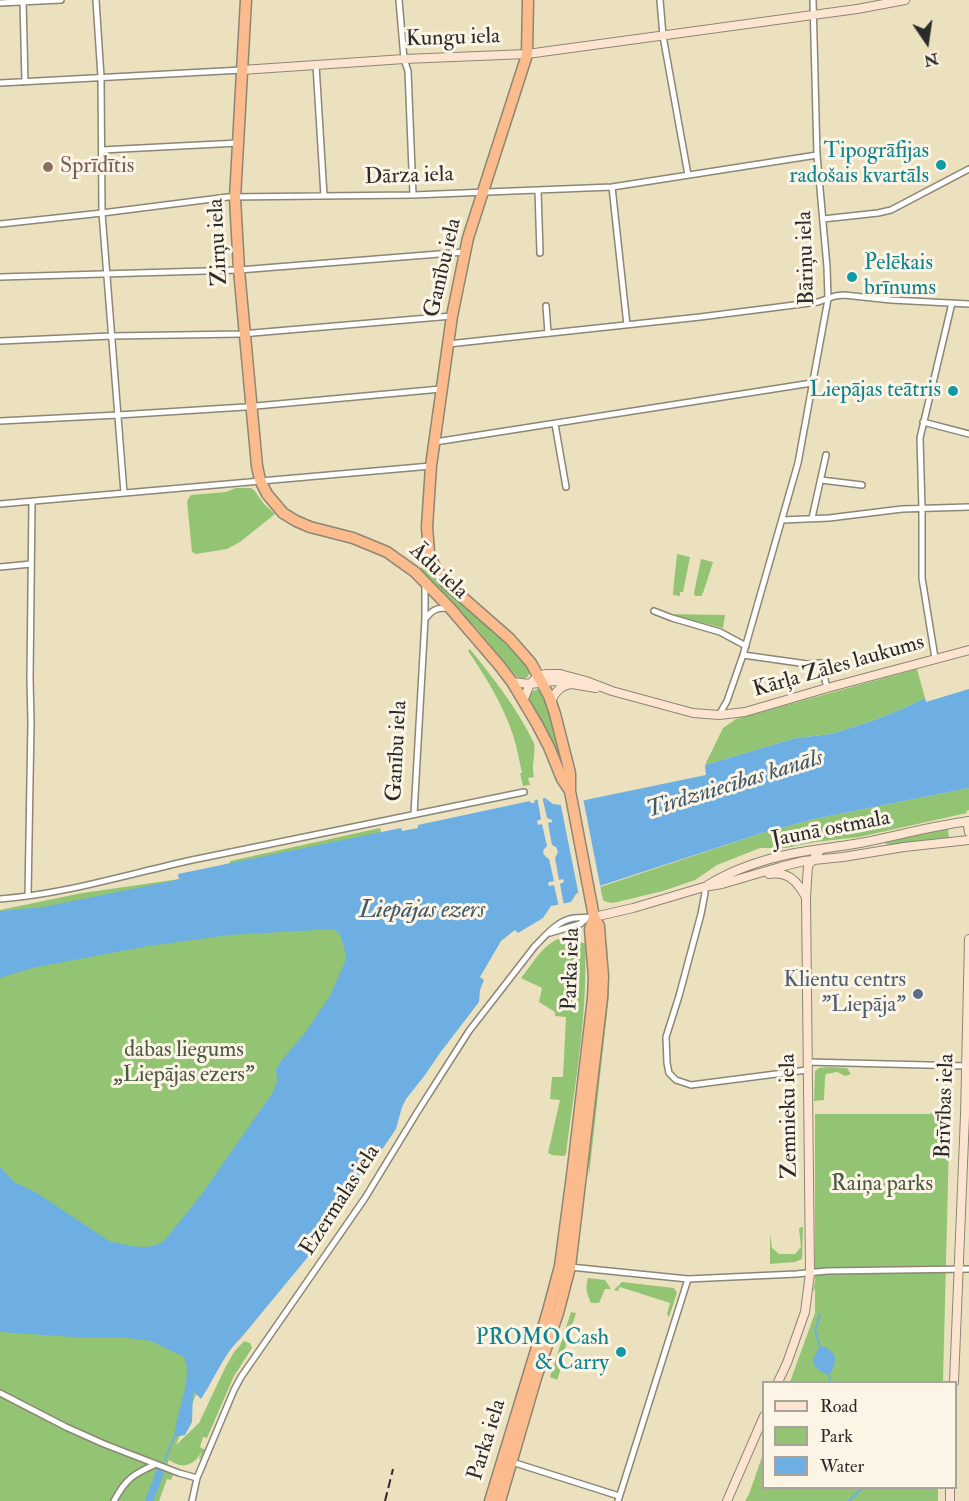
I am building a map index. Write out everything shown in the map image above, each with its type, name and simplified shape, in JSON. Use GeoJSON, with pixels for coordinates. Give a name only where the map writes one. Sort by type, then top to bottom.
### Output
{"type":"FeatureCollection","features":[{"type":"Feature","properties":{"kind":"highway","name":"Zirņu iela"},"geometry":{"type":"LineString","coordinates":[[246,0],[235,198],[251,406],[260,480]]}},
{"type":"Feature","properties":{"kind":"highway","name":"Ganību iela"},"geometry":{"type":"LineString","coordinates":[[429,552],[427,527],[431,466],[452,316],[464,252],[527,54],[528,0]]}},
{"type":"Feature","properties":{"kind":"highway","name":"Ādu iela"},"geometry":{"type":"LineString","coordinates":[[260,480],[267,494],[279,509],[296,521],[361,541],[387,552],[415,572],[450,608],[499,665],[524,701]]}},
{"type":"Feature","properties":{"kind":"highway","name":"Ādu iela"},"geometry":{"type":"LineString","coordinates":[[429,552],[445,582],[510,639],[531,663],[551,702]]}},
{"type":"Feature","properties":{"kind":"highway"},"geometry":{"type":"LineString","coordinates":[[524,701],[570,791]]}},
{"type":"Feature","properties":{"kind":"highway"},"geometry":{"type":"LineString","coordinates":[[551,702],[570,773],[570,791],[591,897],[590,917]]}},
{"type":"Feature","properties":{"kind":"highway","name":"Parka iela"},"geometry":{"type":"LineString","coordinates":[[500,1501],[536,1378],[558,1313],[593,998],[590,917]]}},
{"type":"Feature","properties":{"kind":"highway","name":"Parka iela"},"geometry":{"type":"LineString","coordinates":[[490,1501],[551,1300],[565,1266]]}},
{"type":"Feature","properties":{"kind":"main road","name":"Kungu iela"},"geometry":{"type":"LineString","coordinates":[[242,69],[527,54],[858,9],[905,0]]}},
{"type":"Feature","properties":{"kind":"main road","name":"Kārļa Zāles laukums"},"geometry":{"type":"LineString","coordinates":[[719,715],[745,712],[969,650]]}},
{"type":"Feature","properties":{"kind":"main road"},"geometry":{"type":"LineString","coordinates":[[512,682],[530,684],[550,674],[565,675],[693,713],[719,715]]}},
{"type":"Feature","properties":{"kind":"main road"},"geometry":{"type":"LineString","coordinates":[[540,679],[603,688]]}},
{"type":"Feature","properties":{"kind":"main road"},"geometry":{"type":"LineString","coordinates":[[524,701],[530,684]]}},
{"type":"Feature","properties":{"kind":"main road"},"geometry":{"type":"LineString","coordinates":[[551,702],[558,690],[565,686],[577,685]]}},
{"type":"Feature","properties":{"kind":"main road"},"geometry":{"type":"LineString","coordinates":[[968,821],[969,832]]}},
{"type":"Feature","properties":{"kind":"main road","name":"Jaunā ostmala"},"geometry":{"type":"LineString","coordinates":[[704,887],[719,878],[753,865],[796,853],[861,843],[968,821]]}},
{"type":"Feature","properties":{"kind":"main road","name":"Jaunā ostmala"},"geometry":{"type":"LineString","coordinates":[[590,917],[633,908],[704,887],[813,860],[969,840]]}},
{"type":"Feature","properties":{"kind":"main road","name":"Zemnieku iela"},"geometry":{"type":"LineString","coordinates":[[779,1381],[805,1312],[810,1273],[806,897],[808,866],[821,849]]}},
{"type":"Feature","properties":{"kind":"main road"},"geometry":{"type":"LineString","coordinates":[[750,876],[784,874],[799,884],[806,897]]}},
{"type":"Feature","properties":{"kind":"main road","name":"Brīvības iela"},"geometry":{"type":"LineString","coordinates":[[954,1381],[967,1066],[969,939]]}},
{"type":"Feature","properties":{"kind":"main road"},"geometry":{"type":"LineString","coordinates":[[727,1501],[762,1421]]}},
{"type":"Feature","properties":{"kind":"street"},"geometry":{"type":"LineString","coordinates":[[0,3],[61,0]]}},
{"type":"Feature","properties":{"kind":"street"},"geometry":{"type":"LineString","coordinates":[[96,0],[101,77],[102,213],[124,493]]}},
{"type":"Feature","properties":{"kind":"street"},"geometry":{"type":"LineString","coordinates":[[399,0],[404,59],[408,71],[413,195]]}},
{"type":"Feature","properties":{"kind":"street"},"geometry":{"type":"LineString","coordinates":[[660,0],[663,36],[688,174]]}},
{"type":"Feature","properties":{"kind":"street","name":"Bāriņu iela"},"geometry":{"type":"LineString","coordinates":[[719,715],[727,701],[743,655],[798,462],[828,299],[817,155],[813,0]]}},
{"type":"Feature","properties":{"kind":"street"},"geometry":{"type":"LineString","coordinates":[[23,1],[25,82]]}},
{"type":"Feature","properties":{"kind":"street"},"geometry":{"type":"LineString","coordinates":[[316,65],[324,196]]}},
{"type":"Feature","properties":{"kind":"street","name":"Kungu iela"},"geometry":{"type":"LineString","coordinates":[[0,83],[242,69]]}},
{"type":"Feature","properties":{"kind":"street"},"geometry":{"type":"LineString","coordinates":[[102,150],[238,143]]}},
{"type":"Feature","properties":{"kind":"street","name":"Dārza iela"},"geometry":{"type":"LineString","coordinates":[[0,224],[228,197],[413,195],[612,187],[817,155]]}},
{"type":"Feature","properties":{"kind":"street"},"geometry":{"type":"LineString","coordinates":[[823,219],[884,213],[969,169]]}},
{"type":"Feature","properties":{"kind":"street"},"geometry":{"type":"LineString","coordinates":[[612,187],[627,325]]}},
{"type":"Feature","properties":{"kind":"street"},"geometry":{"type":"LineString","coordinates":[[538,190],[540,253]]}},
{"type":"Feature","properties":{"kind":"street"},"geometry":{"type":"LineString","coordinates":[[0,277],[239,270],[464,252]]}},
{"type":"Feature","properties":{"kind":"street"},"geometry":{"type":"LineString","coordinates":[[448,344],[818,303],[844,295],[969,304]]}},
{"type":"Feature","properties":{"kind":"street"},"geometry":{"type":"LineString","coordinates":[[935,658],[922,578],[920,438],[952,303]]}},
{"type":"Feature","properties":{"kind":"street"},"geometry":{"type":"LineString","coordinates":[[546,306],[548,333]]}},
{"type":"Feature","properties":{"kind":"street"},"geometry":{"type":"LineString","coordinates":[[0,341],[245,333],[452,316]]}},
{"type":"Feature","properties":{"kind":"street"},"geometry":{"type":"LineString","coordinates":[[435,442],[812,383]]}},
{"type":"Feature","properties":{"kind":"street"},"geometry":{"type":"LineString","coordinates":[[0,421],[251,406],[442,389]]}},
{"type":"Feature","properties":{"kind":"street"},"geometry":{"type":"LineString","coordinates":[[924,422],[969,434]]}},
{"type":"Feature","properties":{"kind":"street"},"geometry":{"type":"LineString","coordinates":[[555,424],[566,488]]}},
{"type":"Feature","properties":{"kind":"street"},"geometry":{"type":"LineString","coordinates":[[812,518],[826,455]]}},
{"type":"Feature","properties":{"kind":"street"},"geometry":{"type":"LineString","coordinates":[[0,504],[431,466]]}},
{"type":"Feature","properties":{"kind":"street"},"geometry":{"type":"LineString","coordinates":[[821,480],[862,485]]}},
{"type":"Feature","properties":{"kind":"street"},"geometry":{"type":"LineString","coordinates":[[28,896],[32,722],[32,501]]}},
{"type":"Feature","properties":{"kind":"street"},"geometry":{"type":"LineString","coordinates":[[782,520],[969,507]]}},
{"type":"Feature","properties":{"kind":"street"},"geometry":{"type":"LineString","coordinates":[[0,567],[31,564]]}},
{"type":"Feature","properties":{"kind":"street","name":"Ganību iela"},"geometry":{"type":"LineString","coordinates":[[414,814],[425,583]]}},
{"type":"Feature","properties":{"kind":"street"},"geometry":{"type":"LineString","coordinates":[[425,618],[437,608],[450,608]]}},
{"type":"Feature","properties":{"kind":"street"},"geometry":{"type":"LineString","coordinates":[[654,611],[720,632],[746,645]]}},
{"type":"Feature","properties":{"kind":"street"},"geometry":{"type":"LineString","coordinates":[[743,655],[807,664],[821,663],[826,688]]}},
{"type":"Feature","properties":{"kind":"street"},"geometry":{"type":"LineString","coordinates":[[0,899],[28,896],[524,792]]}},
{"type":"Feature","properties":{"kind":"street"},"geometry":{"type":"LineString","coordinates":[[704,887],[701,914],[666,1037],[669,1073],[676,1080],[691,1085],[807,1066],[967,1066]]}},
{"type":"Feature","properties":{"kind":"street","name":"Ezermalas iela"},"geometry":{"type":"LineString","coordinates":[[192,1501],[197,1478],[234,1390],[251,1361],[365,1198],[469,1031],[546,934],[568,919],[590,917]]}},
{"type":"Feature","properties":{"kind":"street"},"geometry":{"type":"LineString","coordinates":[[565,1266],[688,1279],[827,1271],[969,1269]]}},
{"type":"Feature","properties":{"kind":"street"},"geometry":{"type":"LineString","coordinates":[[512,1462],[618,1498],[688,1279]]}},
{"type":"Feature","properties":{"kind":"street"},"geometry":{"type":"LineString","coordinates":[[0,1393],[73,1431],[197,1478]]}},
{"type":"Feature","properties":{"kind":"street"},"geometry":{"type":"LineString","coordinates":[[114,1501],[121,1487],[128,1480],[157,1463]]}},
{"type":"Feature","properties":{"kind":"green space"},"geometry":{"type":"Polygon","coordinates":[[[251,488],[275,514],[240,542],[227,549],[196,554],[192,552],[187,501],[191,495],[251,488]]]}},
{"type":"Feature","properties":{"kind":"green space"},"geometry":{"type":"Polygon","coordinates":[[[425,545],[428,563],[434,575],[454,598],[522,659],[529,670],[526,678],[517,677],[477,629],[419,570],[423,566],[425,545]]]}},
{"type":"Feature","properties":{"kind":"green space"},"geometry":{"type":"Polygon","coordinates":[[[677,554],[690,557],[683,592],[680,592],[680,596],[673,595],[677,554]]]}},
{"type":"Feature","properties":{"kind":"green space"},"geometry":{"type":"Polygon","coordinates":[[[701,559],[713,562],[702,596],[695,596],[694,593],[701,559]]]}},
{"type":"Feature","properties":{"kind":"green space"},"geometry":{"type":"Polygon","coordinates":[[[668,614],[725,615],[723,628],[668,614]]]}},
{"type":"Feature","properties":{"kind":"green space"},"geometry":{"type":"Polygon","coordinates":[[[470,649],[513,706],[534,743],[534,777],[528,778],[530,785],[523,786],[517,749],[509,724],[494,692],[468,651],[470,649]]]}},
{"type":"Feature","properties":{"kind":"green space"},"geometry":{"type":"Polygon","coordinates":[[[917,669],[925,698],[902,709],[831,734],[796,738],[705,765],[723,728],[736,719],[917,669]]]}},
{"type":"Feature","properties":{"kind":"green space"},"geometry":{"type":"Polygon","coordinates":[[[540,689],[550,704],[566,776],[528,700],[529,694],[540,689]]]}},
{"type":"Feature","properties":{"kind":"green space"},"geometry":{"type":"Polygon","coordinates":[[[969,788],[967,813],[859,837],[786,848],[760,848],[717,865],[695,880],[663,891],[613,903],[603,900],[600,887],[762,833],[814,819],[969,788]]]}},
{"type":"Feature","properties":{"kind":"green space","name":"dabas liegums „Liepājas ezers”"},"geometry":{"type":"Polygon","coordinates":[[[380,828],[428,1015],[214,1349],[176,1445],[199,1423],[234,1352],[244,1341],[250,1343],[252,1348],[234,1376],[207,1438],[203,1437],[200,1447],[205,1450],[200,1459],[202,1451],[192,1463],[179,1465],[169,1460],[165,1470],[174,1473],[171,1480],[167,1479],[159,1501],[0,1501],[0,910],[82,893],[180,879],[230,863],[230,861],[380,828]]]}},
{"type":"Feature","properties":{"kind":"green space"},"geometry":{"type":"Polygon","coordinates":[[[948,829],[949,838],[885,844],[888,841],[948,829]]]}},
{"type":"Feature","properties":{"kind":"green space"},"geometry":{"type":"Polygon","coordinates":[[[577,936],[582,943],[585,943],[585,996],[580,1048],[566,1154],[564,1156],[552,1155],[548,1153],[560,1100],[550,1099],[552,1077],[563,1077],[566,1017],[555,1016],[555,1012],[539,1002],[542,988],[521,978],[549,944],[559,939],[577,936]]]}},
{"type":"Feature","properties":{"kind":"green space"},"geometry":{"type":"Polygon","coordinates":[[[605,943],[607,943],[609,995],[589,1176],[588,1154],[605,943]]]}},
{"type":"Feature","properties":{"kind":"green space"},"geometry":{"type":"Polygon","coordinates":[[[827,1067],[847,1068],[851,1074],[845,1076],[837,1072],[826,1074],[824,1100],[814,1101],[815,1071],[827,1067]]]}},
{"type":"Feature","properties":{"kind":"green space","name":"Raiņa parks"},"geometry":{"type":"Polygon","coordinates":[[[950,1101],[943,1381],[790,1381],[815,1313],[815,1289],[813,1291],[815,1281],[815,1114],[930,1114],[950,1101]]]}},
{"type":"Feature","properties":{"kind":"green space"},"geometry":{"type":"Polygon","coordinates":[[[803,1227],[802,1259],[795,1262],[770,1264],[770,1234],[772,1248],[779,1254],[795,1254],[801,1247],[799,1229],[803,1227]]]}},
{"type":"Feature","properties":{"kind":"green space"},"geometry":{"type":"Polygon","coordinates":[[[588,1278],[605,1280],[611,1289],[605,1289],[599,1303],[591,1303],[587,1291],[588,1278]]]}},
{"type":"Feature","properties":{"kind":"green space"},"geometry":{"type":"Polygon","coordinates":[[[622,1282],[674,1288],[677,1293],[669,1317],[667,1314],[670,1303],[620,1287],[618,1291],[614,1290],[622,1282]]]}},
{"type":"Feature","properties":{"kind":"green space"},"geometry":{"type":"Polygon","coordinates":[[[571,1312],[576,1313],[557,1380],[550,1377],[571,1312]]]}},
{"type":"Feature","properties":{"kind":"green space"},"geometry":{"type":"Polygon","coordinates":[[[762,1457],[762,1489],[938,1489],[938,1501],[745,1501],[762,1457]]]}},
{"type":"Feature","properties":{"kind":"water","name":"Liepājas ezers"},"geometry":{"type":"Polygon","coordinates":[[[969,689],[969,788],[814,819],[762,833],[578,893],[571,902],[551,906],[543,918],[518,933],[515,930],[501,941],[480,977],[484,980],[479,1002],[406,1099],[396,1129],[312,1252],[229,1351],[201,1399],[193,1391],[192,1422],[185,1435],[174,1437],[187,1379],[184,1357],[151,1341],[129,1338],[88,1338],[0,1332],[0,1167],[14,1182],[37,1193],[109,1241],[144,1247],[164,1241],[201,1195],[273,1092],[277,1081],[276,1069],[305,1033],[330,996],[346,957],[339,933],[333,929],[230,935],[148,946],[32,968],[0,978],[0,911],[43,907],[167,882],[179,879],[178,874],[401,828],[402,831],[418,828],[418,825],[530,801],[534,803],[535,800],[545,798],[553,804],[561,805],[706,775],[705,765],[796,738],[831,734],[869,722],[925,698],[926,702],[969,689]]]}},
{"type":"Feature","properties":{"kind":"water"},"geometry":{"type":"Polygon","coordinates":[[[820,1346],[830,1350],[835,1357],[834,1366],[829,1375],[819,1370],[814,1364],[814,1357],[820,1346]]]}},
{"type":"Feature","properties":{"kind":"pier"},"geometry":{"type":"Polygon","coordinates":[[[542,796],[547,818],[552,820],[548,823],[552,845],[558,852],[555,858],[559,880],[563,879],[564,882],[560,884],[564,906],[559,907],[554,885],[549,886],[548,884],[554,881],[549,859],[543,853],[547,846],[542,824],[538,825],[537,821],[541,819],[537,797],[542,796]]]}},
{"type":"Feature","properties":{"kind":"pier"},"geometry":{"type":"Polygon","coordinates":[[[583,798],[601,890],[579,896],[560,801],[583,798]]]}},
{"type":"Feature","properties":{"kind":"waterway"},"geometry":{"type":"LineString","coordinates":[[820,1315],[815,1330],[820,1347]]}},
{"type":"Feature","properties":{"kind":"waterway"},"geometry":{"type":"LineString","coordinates":[[829,1374],[830,1381]]}},
{"type":"Feature","properties":{"kind":"waterway"},"geometry":{"type":"LineString","coordinates":[[165,1460],[175,1435]]}},
{"type":"Feature","properties":{"kind":"waterway"},"geometry":{"type":"LineString","coordinates":[[149,1501],[161,1470]]}},
{"type":"Feature","properties":{"kind":"waterway"},"geometry":{"type":"LineString","coordinates":[[849,1501],[861,1489]]}},
{"type":"Feature","properties":{"kind":"railway"},"geometry":{"type":"LineString","coordinates":[[385,1501],[393,1469]]}},
{"type":"Feature","properties":{"kind":"place","name":"Tipogrāfijas radošais kvartāls"},"geometry":{"type":"Point","coordinates":[941,165]}},
{"type":"Feature","properties":{"kind":"place","name":"Sprīdītis"},"geometry":{"type":"Point","coordinates":[48,167]}},
{"type":"Feature","properties":{"kind":"place","name":"Pelēkais brīnums"},"geometry":{"type":"Point","coordinates":[852,277]}},
{"type":"Feature","properties":{"kind":"place","name":"Liepājas teātris"},"geometry":{"type":"Point","coordinates":[953,391]}},
{"type":"Feature","properties":{"kind":"place","name":"Klientu centrs \"Liepāja\""},"geometry":{"type":"Point","coordinates":[918,994]}},
{"type":"Feature","properties":{"kind":"place","name":"PROMO Cash & Carry"},"geometry":{"type":"Point","coordinates":[621,1352]}},
{"type":"Feature","properties":{"kind":"water label","name":"Tirdzniecības kanāls"},"geometry":{"type":"Point","coordinates":[735,785]}}]}
